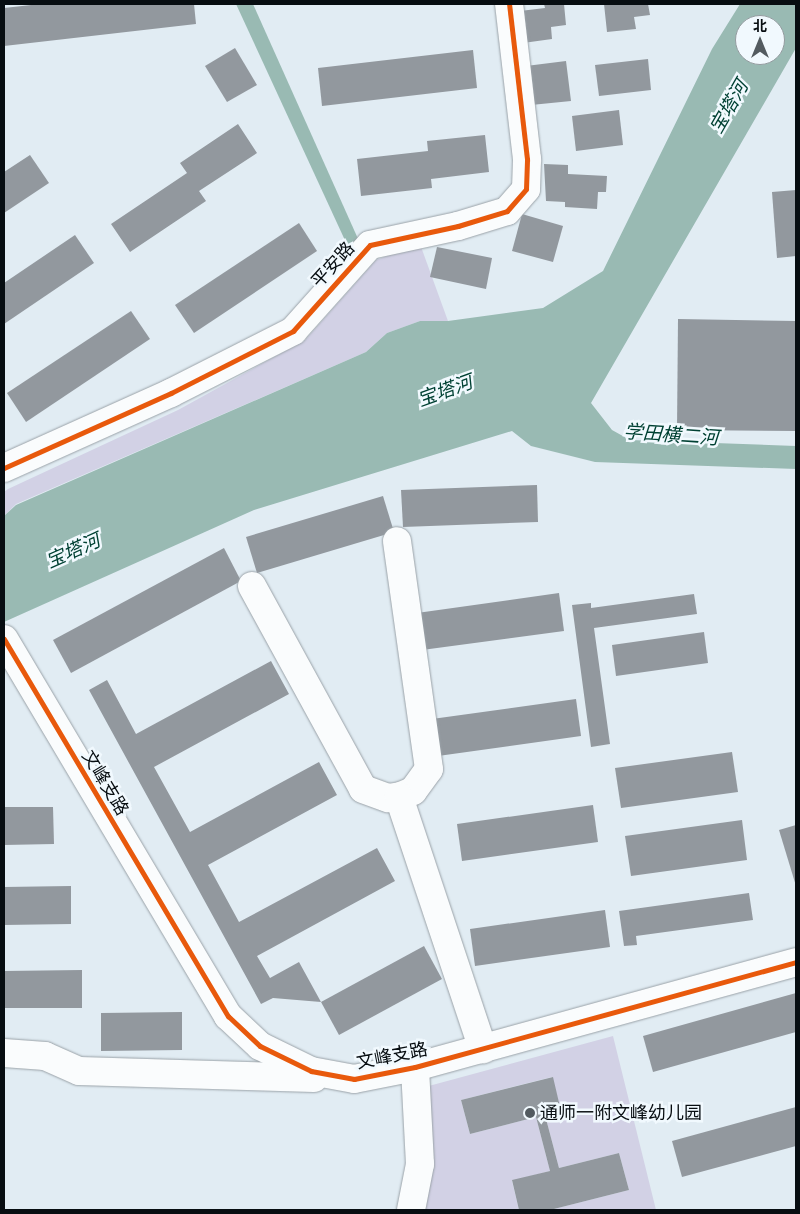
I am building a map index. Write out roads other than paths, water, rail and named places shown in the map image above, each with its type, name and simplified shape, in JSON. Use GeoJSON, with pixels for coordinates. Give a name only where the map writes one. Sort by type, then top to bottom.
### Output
{"type":"FeatureCollection","features":[{"type":"Feature","properties":{"kind":"street","name":"平安路"},"geometry":{"type":"LineString","coordinates":[[4,468],[171,393],[293,330],[370,245],[458,226],[507,211],[526,189],[527,159],[509,4]]}},
{"type":"Feature","properties":{"kind":"street"},"geometry":{"type":"LineString","coordinates":[[252,586],[363,789],[382,797],[399,797],[413,790],[429,769],[397,541]]}},
{"type":"Feature","properties":{"kind":"street","name":"文峰支路"},"geometry":{"type":"LineString","coordinates":[[9,648],[228,1016],[260,1046],[311,1071],[354,1079],[415,1067],[796,962]]}},
{"type":"Feature","properties":{"kind":"street"},"geometry":{"type":"LineString","coordinates":[[399,797],[483,1048]]}},
{"type":"Feature","properties":{"kind":"street"},"geometry":{"type":"LineString","coordinates":[[4,1053],[45,1056],[78,1071],[354,1079]]}},
{"type":"Feature","properties":{"kind":"street"},"geometry":{"type":"LineString","coordinates":[[411,1210],[420,1164],[415,1067]]}},
{"type":"Feature","properties":{"kind":"water"},"geometry":{"type":"Polygon","coordinates":[[[236,4],[253,4],[359,241],[349,249],[236,4]]]}},
{"type":"Feature","properties":{"kind":"water","name":"宝塔河"},"geometry":{"type":"Polygon","coordinates":[[[740,4],[796,4],[796,48],[591,403],[612,430],[630,440],[796,446],[796,469],[595,462],[531,446],[512,431],[254,510],[4,622],[4,516],[16,505],[366,352],[387,333],[420,321],[448,321],[543,308],[603,271],[712,49],[740,4]]]}},
{"type":"Feature","properties":{"kind":"place","name":"通师一附文峰幼儿园"},"geometry":{"type":"Point","coordinates":[530,1113]}},
{"type":"Feature","properties":{"kind":"water label","name":"学田横二河"},"geometry":{"type":"Point","coordinates":[671,435]}}]}
